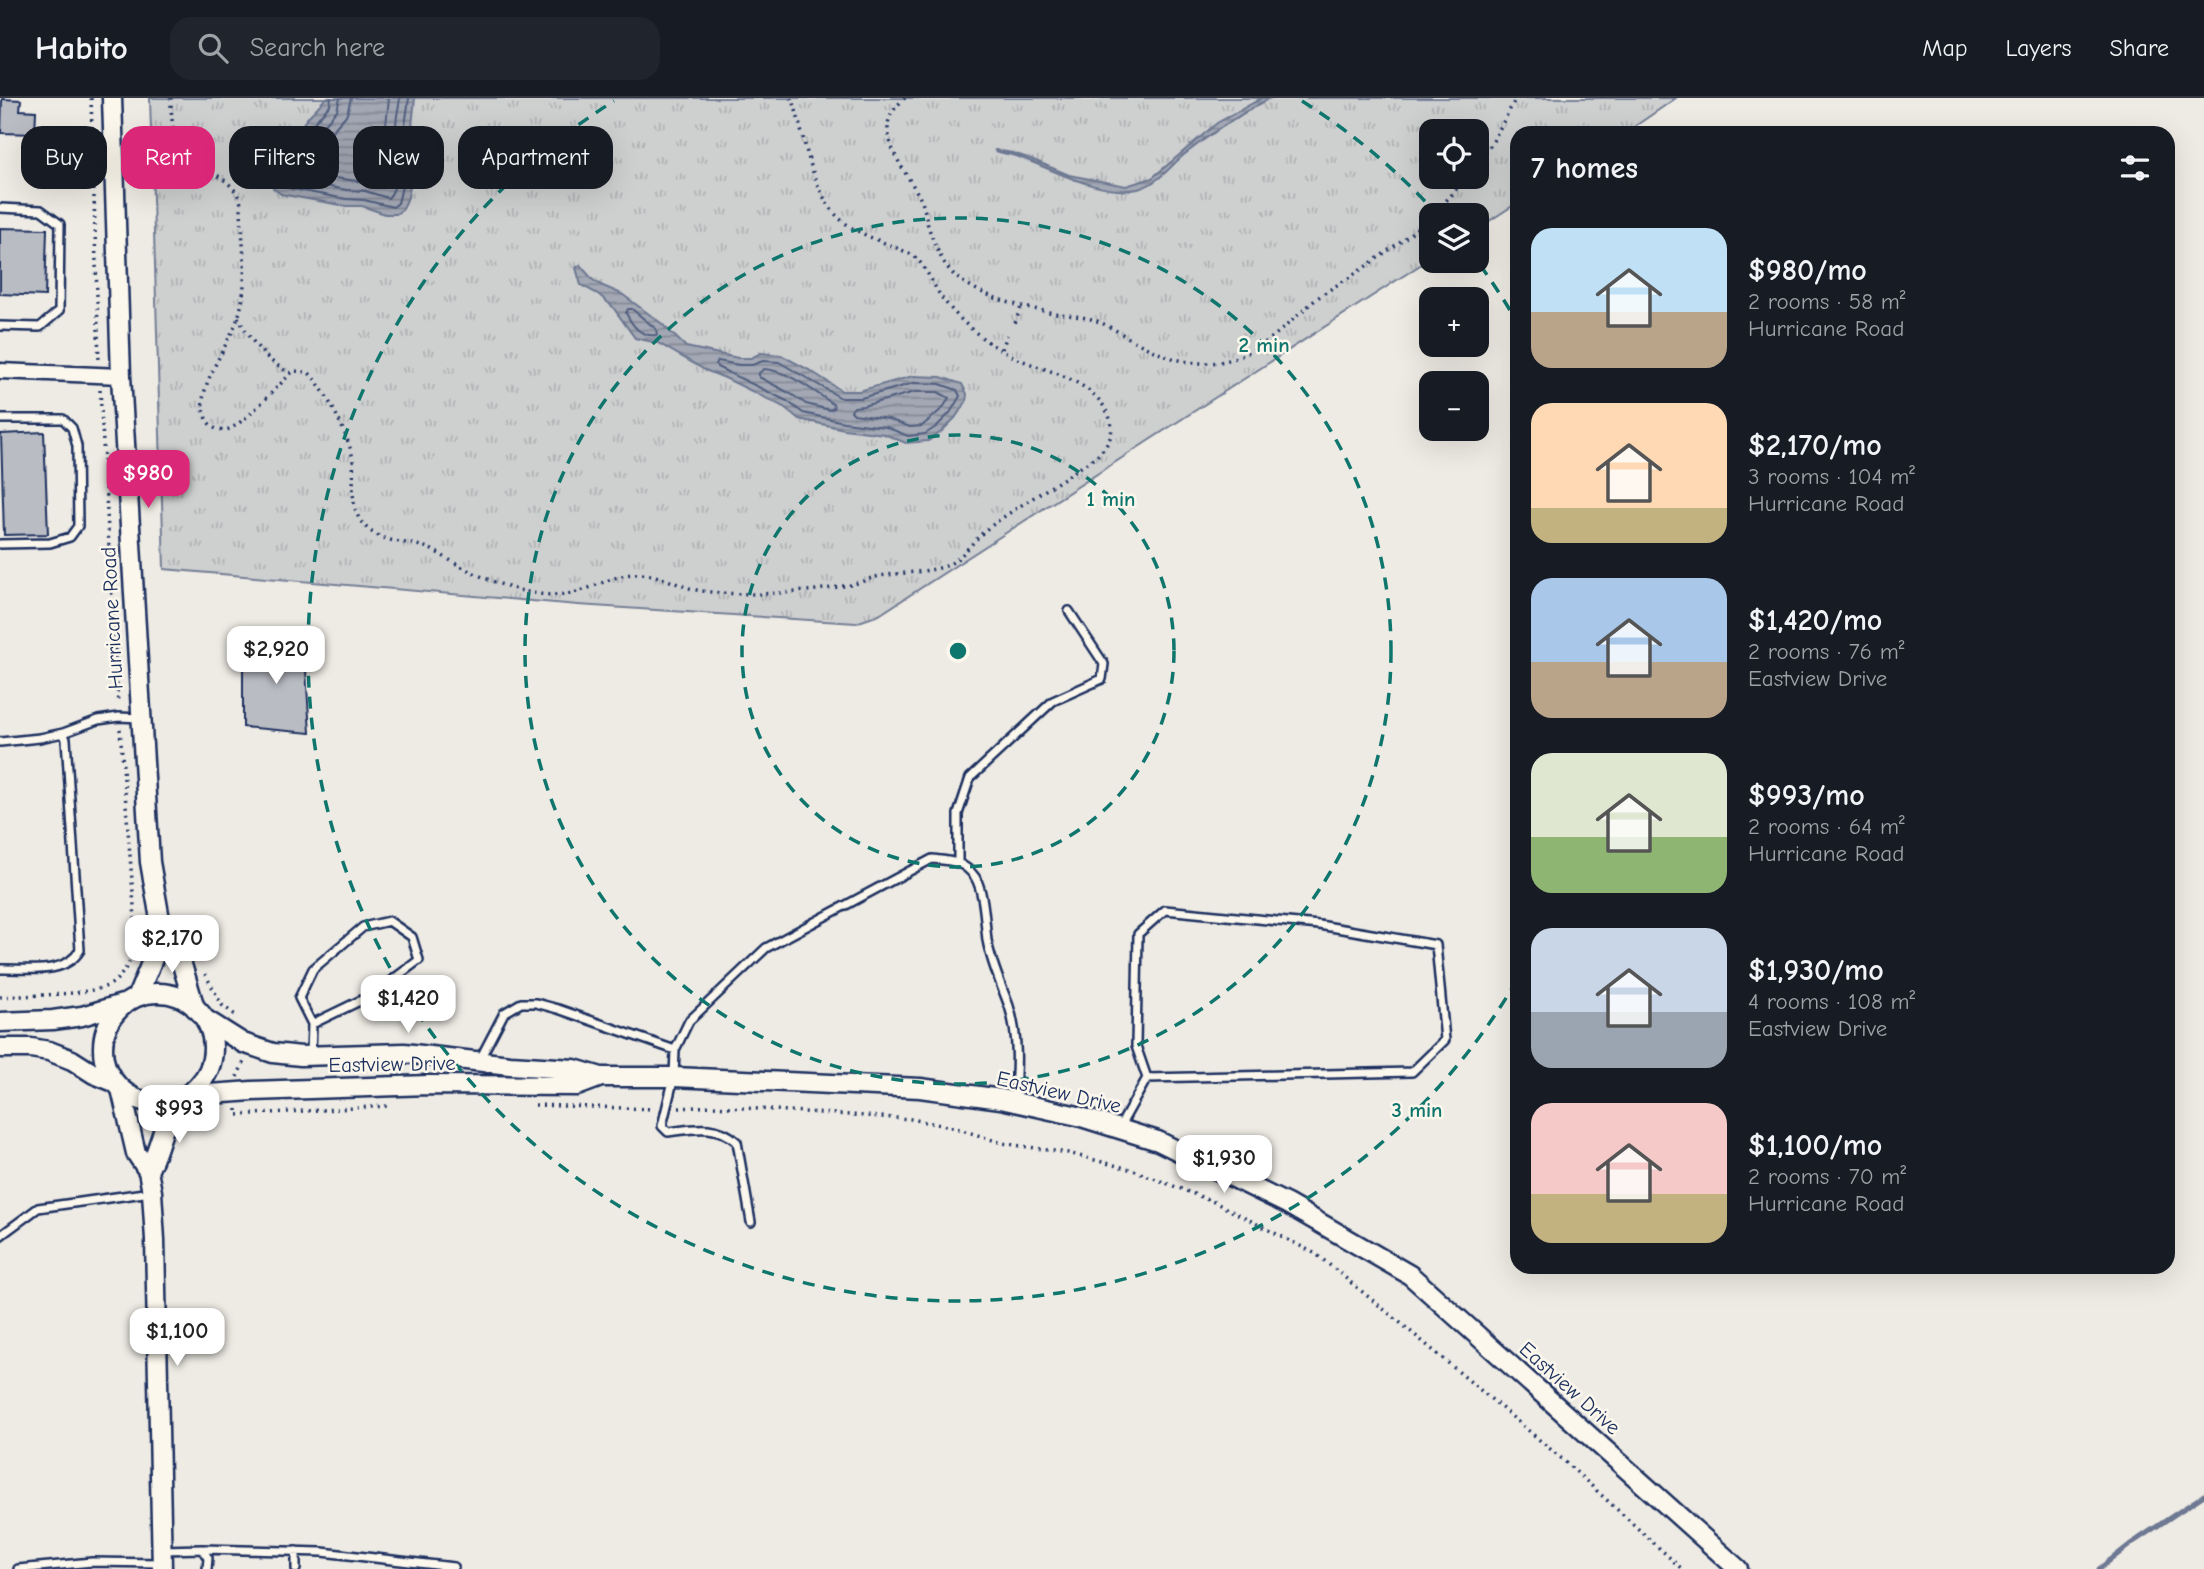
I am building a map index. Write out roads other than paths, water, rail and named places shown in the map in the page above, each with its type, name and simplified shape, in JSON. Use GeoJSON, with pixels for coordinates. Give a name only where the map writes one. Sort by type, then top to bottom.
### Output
{"type":"FeatureCollection","features":[{"type":"Feature","properties":{"kind":"street","name":"Hurricane Road"},"geometry":{"type":"LineString","coordinates":[[112,98],[121,376],[150,862],[161,925],[177,947],[200,1013]]}},
{"type":"Feature","properties":{"kind":"street"},"geometry":{"type":"LineString","coordinates":[[0,371],[121,376]]}},
{"type":"Feature","properties":{"kind":"street","name":"Hurricane Road"},"geometry":{"type":"LineString","coordinates":[[130,1001],[154,956],[155,933],[161,925]]}},
{"type":"Feature","properties":{"kind":"street"},"geometry":{"type":"LineString","coordinates":[[0,1022],[82,1016],[151,993],[169,994],[183,999],[200,1013],[212,1040],[211,1062],[201,1082],[180,1098],[169,1113],[148,1171]]}},
{"type":"Feature","properties":{"kind":"street"},"geometry":{"type":"LineString","coordinates":[[130,1001],[108,1023],[103,1040],[103,1058],[118,1085],[136,1153],[148,1171],[152,1192],[162,1561]]}},
{"type":"Feature","properties":{"kind":"street","name":"Eastview Drive"},"geometry":{"type":"LineString","coordinates":[[200,1013],[251,1047],[273,1053],[404,1054],[573,1069],[600,1077],[674,1077],[920,1088],[1014,1102],[1078,1116],[1158,1141],[1287,1204],[1410,1275],[1738,1569]]}},
{"type":"Feature","properties":{"kind":"street"},"geometry":{"type":"LineString","coordinates":[[0,1048],[49,1051],[72,1060],[144,1101],[162,1102],[180,1098]]}},
{"type":"Feature","properties":{"kind":"street","name":"Eastview Drive"},"geometry":{"type":"LineString","coordinates":[[180,1098],[235,1092],[428,1085],[577,1086],[600,1077]]}},
{"type":"Feature","properties":{"kind":"lane"},"geometry":{"type":"LineString","coordinates":[[0,208],[41,210],[60,224],[59,311],[40,327],[0,326]]}},
{"type":"Feature","properties":{"kind":"lane"},"geometry":{"type":"LineString","coordinates":[[0,419],[62,419],[72,428],[77,446],[78,526],[70,537],[50,543],[0,544]]}},
{"type":"Feature","properties":{"kind":"lane"},"geometry":{"type":"LineString","coordinates":[[958,862],[958,814],[970,778],[1053,701],[1101,679],[1104,664],[1069,611]]}},
{"type":"Feature","properties":{"kind":"lane"},"geometry":{"type":"LineString","coordinates":[[0,743],[63,733],[98,720],[140,718]]}},
{"type":"Feature","properties":{"kind":"lane"},"geometry":{"type":"LineString","coordinates":[[0,969],[56,968],[76,957],[80,950],[66,738],[63,733]]}},
{"type":"Feature","properties":{"kind":"lane"},"geometry":{"type":"LineString","coordinates":[[751,1223],[737,1142],[728,1133],[701,1128],[668,1132],[662,1126],[674,1077],[675,1050],[689,1021],[766,948],[932,859],[958,862],[975,878],[984,908],[993,965],[1010,1008],[1015,1030],[1018,1060],[1014,1102]]}},
{"type":"Feature","properties":{"kind":"lane"},"geometry":{"type":"LineString","coordinates":[[1118,1129],[1147,1077],[1136,1046],[1138,934],[1165,910],[1319,925],[1436,945],[1445,1040],[1412,1072],[1147,1077]]}},
{"type":"Feature","properties":{"kind":"lane"},"geometry":{"type":"LineString","coordinates":[[311,1055],[312,1024],[299,998],[313,969],[363,927],[389,921],[412,937],[419,960],[372,995],[312,1024]]}},
{"type":"Feature","properties":{"kind":"lane"},"geometry":{"type":"LineString","coordinates":[[479,1062],[504,1013],[521,1003],[536,1003],[558,1009],[675,1050]]}},
{"type":"Feature","properties":{"kind":"lane"},"geometry":{"type":"LineString","coordinates":[[0,1236],[38,1208],[152,1192]]}},
{"type":"Feature","properties":{"kind":"lane"},"geometry":{"type":"LineString","coordinates":[[202,1549],[208,1558],[207,1569]]}},
{"type":"Feature","properties":{"kind":"lane"},"geometry":{"type":"LineString","coordinates":[[18,1569],[162,1561],[202,1549],[322,1552],[454,1567]]}},
{"type":"Feature","properties":{"kind":"lane"},"geometry":{"type":"LineString","coordinates":[[296,1551],[296,1569]]}},
{"type":"Feature","properties":{"kind":"water"},"geometry":{"type":"Polygon","coordinates":[[[326,98],[415,98],[412,126],[353,126],[353,189],[410,189],[403,209],[396,214],[385,214],[362,206],[346,206],[281,194],[274,189],[339,189],[339,126],[301,126],[326,98]]]}},
{"type":"Feature","properties":{"kind":"water"},"geometry":{"type":"Polygon","coordinates":[[[1262,98],[1270,98],[1216,131],[1158,179],[1138,189],[1093,186],[994,150],[1031,159],[1069,175],[1126,186],[1152,178],[1217,123],[1262,98]]]}},
{"type":"Feature","properties":{"kind":"water"},"geometry":{"type":"Polygon","coordinates":[[[580,265],[593,280],[622,294],[661,323],[686,347],[738,358],[751,358],[761,353],[781,355],[842,391],[859,391],[913,376],[941,377],[962,384],[967,394],[966,402],[955,418],[928,441],[906,443],[884,434],[799,419],[784,407],[705,370],[658,343],[635,338],[612,306],[581,285],[576,268],[580,265]]]}},
{"type":"Feature","properties":{"kind":"waterway"},"geometry":{"type":"LineString","coordinates":[[2099,1569],[2132,1543],[2204,1495]]}}]}
